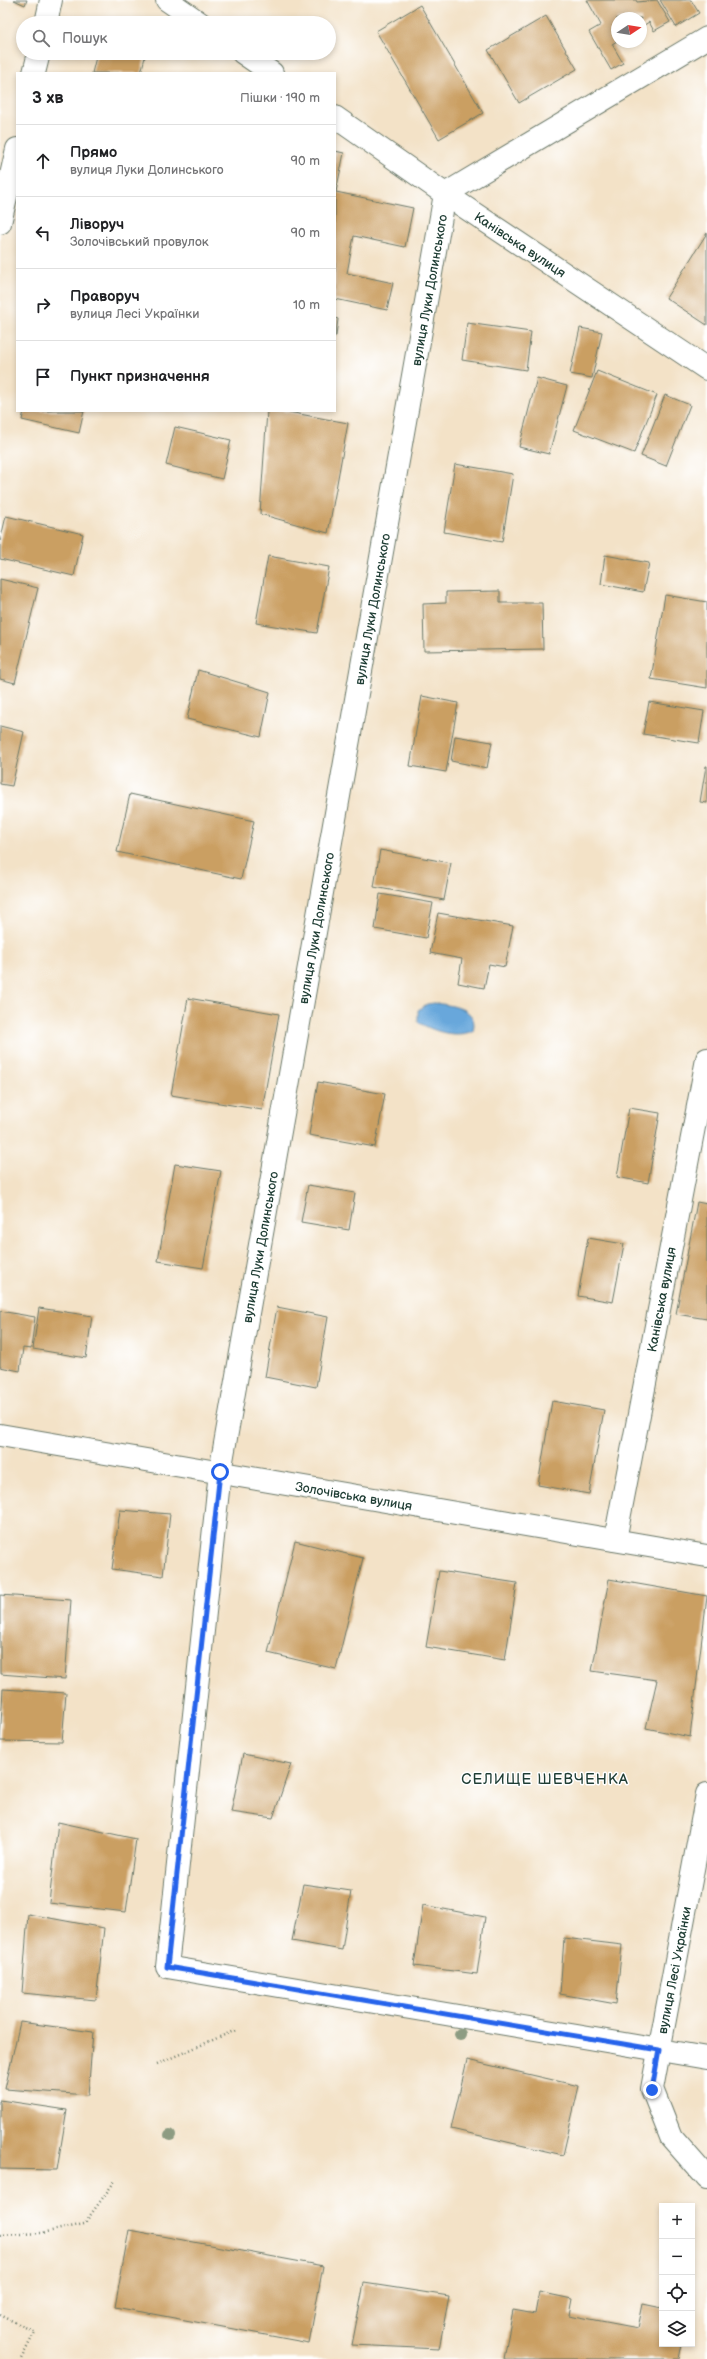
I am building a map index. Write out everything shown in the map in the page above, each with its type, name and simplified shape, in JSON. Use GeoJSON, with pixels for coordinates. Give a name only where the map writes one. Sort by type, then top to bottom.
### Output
{"type":"FeatureCollection","features":[{"type":"Feature","properties":{"kind":"street"},"geometry":{"type":"LineString","coordinates":[[48,16],[51,0]]}},
{"type":"Feature","properties":{"kind":"street"},"geometry":{"type":"LineString","coordinates":[[167,0],[190,16]]}},
{"type":"Feature","properties":{"kind":"street"},"geometry":{"type":"LineString","coordinates":[[445,194],[707,38]]}},
{"type":"Feature","properties":{"kind":"street"},"geometry":{"type":"LineString","coordinates":[[34,72],[37,60]]}},
{"type":"Feature","properties":{"kind":"street"},"geometry":{"type":"LineString","coordinates":[[253,60],[271,72]]}},
{"type":"Feature","properties":{"kind":"street","name":"Канівська вулиця"},"geometry":{"type":"LineString","coordinates":[[336,118],[445,194],[707,369]]}},
{"type":"Feature","properties":{"kind":"street"},"geometry":{"type":"LineString","coordinates":[[0,223],[16,153]]}},
{"type":"Feature","properties":{"kind":"street","name":"вулиця Луки Долинського"},"geometry":{"type":"LineString","coordinates":[[445,194],[220,1472],[167,1967],[659,2050]]}},
{"type":"Feature","properties":{"kind":"street","name":"Канівська вулиця"},"geometry":{"type":"LineString","coordinates":[[615,1540],[707,1059]]}},
{"type":"Feature","properties":{"kind":"street","name":"Золочівська вулиця"},"geometry":{"type":"LineString","coordinates":[[0,1435],[707,1556]]}},
{"type":"Feature","properties":{"kind":"street","name":"вулиця Лесі Українки"},"geometry":{"type":"LineString","coordinates":[[707,1794],[652,2090],[671,2137],[707,2178]]}},
{"type":"Feature","properties":{"kind":"street"},"geometry":{"type":"LineString","coordinates":[[659,2050],[707,2058]]}},
{"type":"Feature","properties":{"kind":"path"},"geometry":{"type":"LineString","coordinates":[[157,2064],[236,2030]]}},
{"type":"Feature","properties":{"kind":"path"},"geometry":{"type":"LineString","coordinates":[[0,2235],[42,2233],[84,2224],[115,2181]]}},
{"type":"Feature","properties":{"kind":"path"},"geometry":{"type":"LineString","coordinates":[[0,2315],[35,2332],[21,2359]]}},
{"type":"Feature","properties":{"kind":"water"},"geometry":{"type":"Polygon","coordinates":[[[434,1003],[462,1009],[468,1013],[472,1017],[474,1023],[473,1031],[459,1034],[445,1033],[431,1029],[418,1022],[418,1010],[427,1004],[434,1003]]]}},
{"type":"Feature","properties":{"kind":"building"},"geometry":{"type":"Polygon","coordinates":[[[14,0],[27,0],[25,5],[14,0]]]}},
{"type":"Feature","properties":{"kind":"building"},"geometry":{"type":"Polygon","coordinates":[[[587,0],[636,0],[637,2],[657,0],[670,22],[654,31],[649,22],[647,23],[647,12],[611,12],[611,48],[614,48],[623,63],[611,70],[589,32],[601,25],[587,0]]]}},
{"type":"Feature","properties":{"kind":"building"},"geometry":{"type":"Polygon","coordinates":[[[660,0],[691,0],[699,13],[676,27],[660,0]]]}},
{"type":"Feature","properties":{"kind":"building"},"geometry":{"type":"Polygon","coordinates":[[[420,5],[483,113],[439,139],[376,31],[420,5]]]}},
{"type":"Feature","properties":{"kind":"building"},"geometry":{"type":"Polygon","coordinates":[[[546,16],[577,69],[519,103],[488,50],[546,16]]]}},
{"type":"Feature","properties":{"kind":"building"},"geometry":{"type":"Polygon","coordinates":[[[95,60],[144,60],[141,72],[92,72],[95,60]]]}},
{"type":"Feature","properties":{"kind":"building"},"geometry":{"type":"Polygon","coordinates":[[[336,151],[344,153],[336,192],[336,151]]]}},
{"type":"Feature","properties":{"kind":"building"},"geometry":{"type":"Polygon","coordinates":[[[336,192],[413,208],[405,247],[354,236],[347,273],[393,283],[387,310],[336,299],[336,192]]]}},
{"type":"Feature","properties":{"kind":"building"},"geometry":{"type":"Polygon","coordinates":[[[707,233],[707,325],[666,298],[707,233]]]}},
{"type":"Feature","properties":{"kind":"building"},"geometry":{"type":"Polygon","coordinates":[[[336,318],[338,319],[336,336],[336,318]]]}},
{"type":"Feature","properties":{"kind":"building"},"geometry":{"type":"Polygon","coordinates":[[[467,323],[531,332],[526,370],[462,360],[467,323]]]}},
{"type":"Feature","properties":{"kind":"building"},"geometry":{"type":"Polygon","coordinates":[[[580,328],[602,332],[592,378],[570,374],[580,328]]]}},
{"type":"Feature","properties":{"kind":"building"},"geometry":{"type":"Polygon","coordinates":[[[597,371],[657,395],[634,453],[574,430],[597,371]]]}},
{"type":"Feature","properties":{"kind":"building"},"geometry":{"type":"Polygon","coordinates":[[[537,378],[567,386],[549,454],[519,447],[537,378]]]}},
{"type":"Feature","properties":{"kind":"building"},"geometry":{"type":"Polygon","coordinates":[[[665,395],[690,405],[666,466],[641,456],[665,395]]]}},
{"type":"Feature","properties":{"kind":"building"},"geometry":{"type":"Polygon","coordinates":[[[24,412],[84,412],[79,433],[22,420],[24,412]]]}},
{"type":"Feature","properties":{"kind":"building"},"geometry":{"type":"Polygon","coordinates":[[[267,412],[288,412],[348,423],[328,533],[260,514],[267,412]]]}},
{"type":"Feature","properties":{"kind":"building"},"geometry":{"type":"Polygon","coordinates":[[[175,427],[231,440],[222,479],[166,465],[175,427]]]}},
{"type":"Feature","properties":{"kind":"building"},"geometry":{"type":"Polygon","coordinates":[[[455,464],[513,474],[502,542],[444,532],[455,464]]]}},
{"type":"Feature","properties":{"kind":"building"},"geometry":{"type":"Polygon","coordinates":[[[6,516],[83,534],[74,576],[0,559],[0,542],[6,516]]]}},
{"type":"Feature","properties":{"kind":"building"},"geometry":{"type":"Polygon","coordinates":[[[605,555],[649,563],[643,592],[601,584],[605,555]]]}},
{"type":"Feature","properties":{"kind":"building"},"geometry":{"type":"Polygon","coordinates":[[[268,556],[329,567],[317,633],[256,623],[268,556]]]}},
{"type":"Feature","properties":{"kind":"building"},"geometry":{"type":"Polygon","coordinates":[[[0,579],[38,588],[15,683],[0,679],[0,579]]]}},
{"type":"Feature","properties":{"kind":"building"},"geometry":{"type":"Polygon","coordinates":[[[500,591],[500,603],[542,603],[543,649],[424,651],[423,604],[446,603],[446,592],[500,591]]]}},
{"type":"Feature","properties":{"kind":"building"},"geometry":{"type":"Polygon","coordinates":[[[665,595],[707,602],[707,688],[651,679],[665,595]]]}},
{"type":"Feature","properties":{"kind":"building"},"geometry":{"type":"Polygon","coordinates":[[[198,670],[270,692],[261,737],[187,719],[198,670]]]}},
{"type":"Feature","properties":{"kind":"building"},"geometry":{"type":"Polygon","coordinates":[[[422,696],[458,703],[446,772],[410,766],[422,696]]]}},
{"type":"Feature","properties":{"kind":"building"},"geometry":{"type":"Polygon","coordinates":[[[649,702],[704,711],[699,743],[643,734],[649,702]]]}},
{"type":"Feature","properties":{"kind":"building"},"geometry":{"type":"Polygon","coordinates":[[[0,726],[24,732],[12,786],[0,784],[0,726]]]}},
{"type":"Feature","properties":{"kind":"building"},"geometry":{"type":"Polygon","coordinates":[[[455,736],[492,742],[487,768],[451,761],[455,736]]]}},
{"type":"Feature","properties":{"kind":"building"},"geometry":{"type":"Polygon","coordinates":[[[707,766],[707,803],[700,802],[707,766]]]}},
{"type":"Feature","properties":{"kind":"building"},"geometry":{"type":"Polygon","coordinates":[[[130,794],[254,821],[241,879],[117,852],[130,794]]]}},
{"type":"Feature","properties":{"kind":"building"},"geometry":{"type":"Polygon","coordinates":[[[380,850],[451,863],[444,900],[374,887],[380,850]]]}},
{"type":"Feature","properties":{"kind":"building"},"geometry":{"type":"Polygon","coordinates":[[[380,894],[433,903],[426,938],[375,929],[380,894]]]}},
{"type":"Feature","properties":{"kind":"building"},"geometry":{"type":"Polygon","coordinates":[[[438,913],[513,926],[505,967],[489,964],[484,988],[458,983],[462,959],[430,953],[438,913]]]}},
{"type":"Feature","properties":{"kind":"building"},"geometry":{"type":"Polygon","coordinates":[[[188,998],[279,1014],[262,1110],[171,1095],[188,998]]]}},
{"type":"Feature","properties":{"kind":"building"},"geometry":{"type":"Polygon","coordinates":[[[318,1082],[385,1094],[375,1147],[309,1135],[318,1082]]]}},
{"type":"Feature","properties":{"kind":"building"},"geometry":{"type":"Polygon","coordinates":[[[629,1108],[660,1113],[648,1183],[617,1177],[629,1108]]]}},
{"type":"Feature","properties":{"kind":"building"},"geometry":{"type":"Polygon","coordinates":[[[175,1164],[221,1171],[203,1268],[158,1261],[175,1164]]]}},
{"type":"Feature","properties":{"kind":"building"},"geometry":{"type":"Polygon","coordinates":[[[308,1185],[355,1193],[349,1230],[301,1222],[308,1185]]]}},
{"type":"Feature","properties":{"kind":"building"},"geometry":{"type":"Polygon","coordinates":[[[697,1202],[707,1204],[707,1319],[676,1314],[697,1202]]]}},
{"type":"Feature","properties":{"kind":"building"},"geometry":{"type":"Polygon","coordinates":[[[588,1238],[624,1244],[613,1302],[578,1296],[588,1238]]]}},
{"type":"Feature","properties":{"kind":"building"},"geometry":{"type":"Polygon","coordinates":[[[277,1307],[328,1317],[316,1387],[265,1377],[277,1307]]]}},
{"type":"Feature","properties":{"kind":"building"},"geometry":{"type":"Polygon","coordinates":[[[39,1308],[92,1316],[86,1358],[33,1349],[39,1308]]]}},
{"type":"Feature","properties":{"kind":"building"},"geometry":{"type":"Polygon","coordinates":[[[0,1311],[35,1317],[31,1349],[23,1348],[20,1371],[0,1367],[0,1311]]]}},
{"type":"Feature","properties":{"kind":"building"},"geometry":{"type":"Polygon","coordinates":[[[552,1401],[604,1410],[589,1494],[538,1485],[552,1401]]]}},
{"type":"Feature","properties":{"kind":"building"},"geometry":{"type":"Polygon","coordinates":[[[120,1510],[170,1514],[163,1576],[112,1569],[120,1510]]]}},
{"type":"Feature","properties":{"kind":"building"},"geometry":{"type":"Polygon","coordinates":[[[295,1541],[363,1558],[336,1669],[268,1653],[295,1541]]]}},
{"type":"Feature","properties":{"kind":"building"},"geometry":{"type":"Polygon","coordinates":[[[439,1571],[517,1583],[505,1660],[426,1647],[439,1571]]]}},
{"type":"Feature","properties":{"kind":"building"},"geometry":{"type":"Polygon","coordinates":[[[609,1579],[707,1596],[690,1737],[646,1728],[657,1680],[592,1671],[609,1579]]]}},
{"type":"Feature","properties":{"kind":"building"},"geometry":{"type":"Polygon","coordinates":[[[0,1595],[71,1600],[65,1679],[0,1674],[0,1595]]]}},
{"type":"Feature","properties":{"kind":"building"},"geometry":{"type":"Polygon","coordinates":[[[3,1689],[66,1693],[62,1742],[0,1741],[3,1689]]]}},
{"type":"Feature","properties":{"kind":"building"},"geometry":{"type":"Polygon","coordinates":[[[243,1754],[291,1764],[273,1818],[231,1812],[243,1754]]]}},
{"type":"Feature","properties":{"kind":"building"},"geometry":{"type":"Polygon","coordinates":[[[58,1822],[136,1839],[126,1912],[49,1903],[58,1822]]]}},
{"type":"Feature","properties":{"kind":"building"},"geometry":{"type":"Polygon","coordinates":[[[303,1884],[351,1891],[342,1950],[292,1941],[303,1884]]]}},
{"type":"Feature","properties":{"kind":"building"},"geometry":{"type":"Polygon","coordinates":[[[423,1905],[485,1917],[477,1974],[414,1966],[423,1905]]]}},
{"type":"Feature","properties":{"kind":"building"},"geometry":{"type":"Polygon","coordinates":[[[28,1914],[104,1928],[96,2000],[22,1993],[28,1914]]]}},
{"type":"Feature","properties":{"kind":"building"},"geometry":{"type":"Polygon","coordinates":[[[564,1938],[622,1945],[616,2004],[560,1994],[564,1938]]]}},
{"type":"Feature","properties":{"kind":"building"},"geometry":{"type":"Polygon","coordinates":[[[20,2022],[93,2032],[88,2095],[5,2089],[20,2022]]]}},
{"type":"Feature","properties":{"kind":"building"},"geometry":{"type":"Polygon","coordinates":[[[467,2060],[579,2086],[563,2155],[451,2129],[467,2060]]]}},
{"type":"Feature","properties":{"kind":"building"},"geometry":{"type":"Polygon","coordinates":[[[0,2100],[67,2110],[57,2170],[0,2169],[0,2100]]]}},
{"type":"Feature","properties":{"kind":"building"},"geometry":{"type":"Polygon","coordinates":[[[129,2230],[323,2266],[309,2343],[115,2307],[129,2230]]]}},
{"type":"Feature","properties":{"kind":"building"},"geometry":{"type":"Polygon","coordinates":[[[364,2283],[449,2296],[439,2349],[352,2345],[364,2283]]]}},
{"type":"Feature","properties":{"kind":"building"},"geometry":{"type":"Polygon","coordinates":[[[539,2292],[572,2299],[569,2315],[638,2328],[643,2304],[659,2307],[659,2347],[681,2347],[679,2359],[504,2359],[513,2310],[535,2314],[539,2292]]]}},
{"type":"Feature","properties":{"kind":"district","name":"СЕЛИЩЕ ШЕВЧЕНКА"},"geometry":{"type":"Point","coordinates":[545,1779]}},
{"type":"Feature","properties":{"kind":"route"},"geometry":{"type":"LineString","coordinates":[[220,1472],[167,1967],[370,2000],[659,2050],[652,2090]]}}]}
